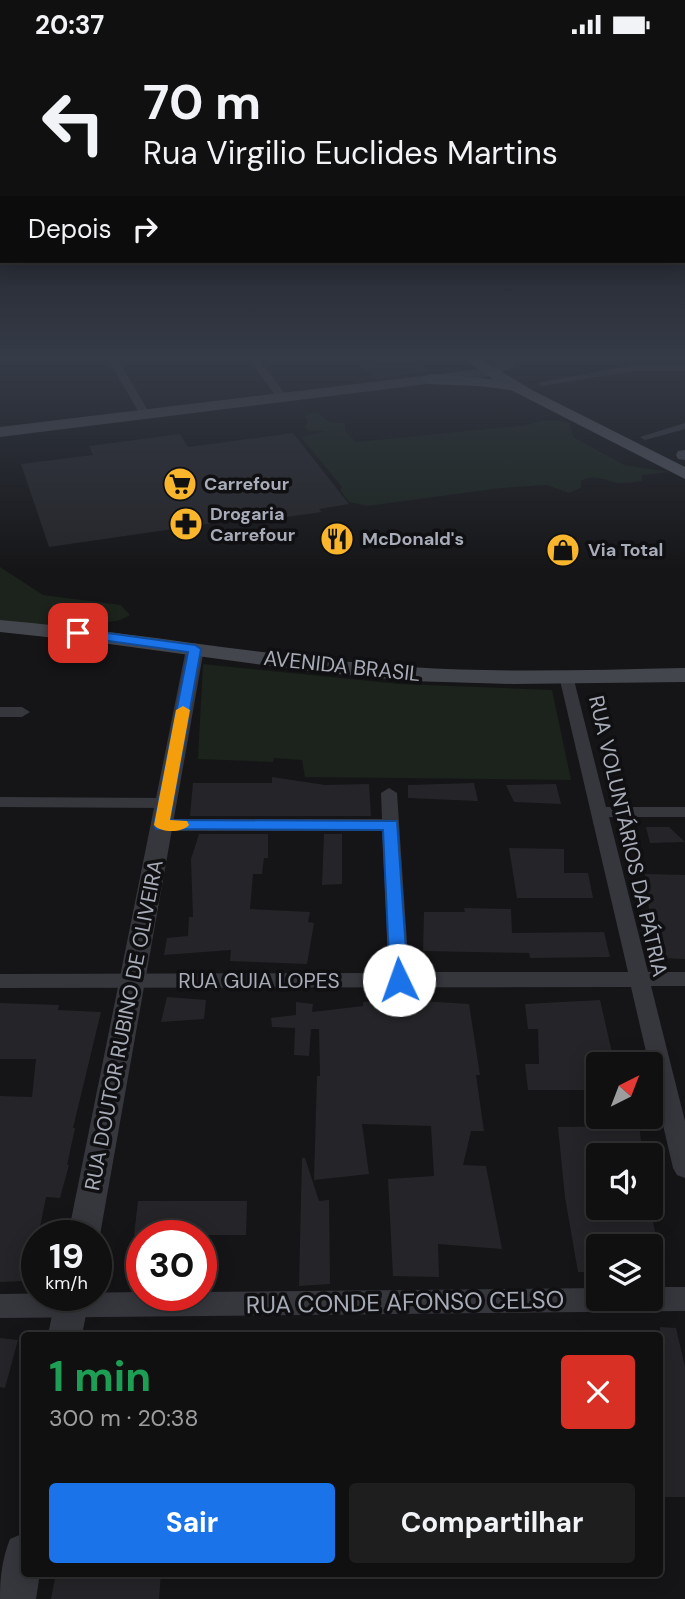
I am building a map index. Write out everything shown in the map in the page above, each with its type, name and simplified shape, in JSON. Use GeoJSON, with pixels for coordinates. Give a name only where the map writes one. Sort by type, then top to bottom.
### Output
{"type":"FeatureCollection","features":[{"type":"Feature","properties":{"kind":"main road"},"geometry":{"type":"LineString","coordinates":[[607,428],[638,442],[685,455]]}},
{"type":"Feature","properties":{"kind":"main road"},"geometry":{"type":"LineString","coordinates":[[616,428],[685,472]]}},
{"type":"Feature","properties":{"kind":"main road","name":"AVENIDA BRASIL"},"geometry":{"type":"LineString","coordinates":[[0,626],[55,630],[301,664],[411,674],[566,677],[685,675]]}},
{"type":"Feature","properties":{"kind":"street"},"geometry":{"type":"LineString","coordinates":[[638,442],[678,428]]}},
{"type":"Feature","properties":{"kind":"street","name":"RUA DOUTOR RUBINO DE OLIVEIRA"},"geometry":{"type":"LineString","coordinates":[[87,1220],[195,649]]}},
{"type":"Feature","properties":{"kind":"street","name":"RUA VOLUNTÁRIOS DA PÁTRIA"},"geometry":{"type":"LineString","coordinates":[[566,677],[601,812],[638,979],[685,1168]]}},
{"type":"Feature","properties":{"kind":"street"},"geometry":{"type":"LineString","coordinates":[[0,712],[22,712]]}},
{"type":"Feature","properties":{"kind":"street"},"geometry":{"type":"LineString","coordinates":[[390,793],[399,980]]}},
{"type":"Feature","properties":{"kind":"street"},"geometry":{"type":"LineString","coordinates":[[0,802],[164,814],[391,825]]}},
{"type":"Feature","properties":{"kind":"street"},"geometry":{"type":"LineString","coordinates":[[601,812],[685,812]]}},
{"type":"Feature","properties":{"kind":"street","name":"RUA GUIA LOPES"},"geometry":{"type":"LineString","coordinates":[[0,981],[685,979]]}},
{"type":"Feature","properties":{"kind":"street","name":"RUA CONDE AFONSO CELSO"},"geometry":{"type":"LineString","coordinates":[[0,1305],[70,1312],[685,1299]]}},
{"type":"Feature","properties":{"kind":"street"},"geometry":{"type":"LineString","coordinates":[[16,1599],[21,1570]]}},
{"type":"Feature","properties":{"kind":"shaded area"},"geometry":{"type":"Polygon","coordinates":[[[306,428],[345,428],[356,442],[494,428],[571,428],[573,437],[624,465],[670,472],[642,475],[642,481],[628,483],[590,478],[581,481],[581,488],[569,493],[547,485],[501,488],[367,506],[349,502],[340,490],[342,487],[301,437],[325,431],[309,431],[306,428]]]}},
{"type":"Feature","properties":{"kind":"shaded area"},"geometry":{"type":"Polygon","coordinates":[[[0,567],[43,595],[121,605],[130,615],[81,628],[0,621],[0,567]]]}},
{"type":"Feature","properties":{"kind":"shaded area"},"geometry":{"type":"Polygon","coordinates":[[[203,664],[400,684],[552,690],[571,780],[305,777],[302,760],[274,758],[273,762],[198,759],[203,664]]]}},
{"type":"Feature","properties":{"kind":"building","name":"Carrefour"},"geometry":{"type":"Polygon","coordinates":[[[293,433],[349,504],[319,509],[322,512],[237,524],[235,520],[49,547],[21,464],[93,455],[89,446],[180,434],[188,447],[293,433]]]}},
{"type":"Feature","properties":{"kind":"building"},"geometry":{"type":"Polygon","coordinates":[[[272,777],[325,785],[369,784],[371,816],[190,816],[193,783],[272,783],[272,777]]]}},
{"type":"Feature","properties":{"kind":"building"},"geometry":{"type":"Polygon","coordinates":[[[474,783],[478,801],[408,798],[408,785],[474,783]]]}},
{"type":"Feature","properties":{"kind":"building"},"geometry":{"type":"Polygon","coordinates":[[[556,784],[561,804],[514,802],[506,785],[556,784]]]}},
{"type":"Feature","properties":{"kind":"building"},"geometry":{"type":"Polygon","coordinates":[[[646,827],[669,827],[685,842],[650,843],[646,827]]]}},
{"type":"Feature","properties":{"kind":"building"},"geometry":{"type":"Polygon","coordinates":[[[199,834],[268,834],[268,858],[264,858],[262,874],[253,874],[250,909],[310,912],[308,922],[314,923],[307,964],[230,961],[231,950],[164,955],[167,938],[188,936],[189,917],[193,917],[191,859],[199,834]]]}},
{"type":"Feature","properties":{"kind":"building"},"geometry":{"type":"Polygon","coordinates":[[[324,834],[342,834],[342,884],[322,885],[324,834]]]}},
{"type":"Feature","properties":{"kind":"building"},"geometry":{"type":"Polygon","coordinates":[[[509,848],[564,849],[564,873],[588,873],[593,898],[517,898],[509,848]]]}},
{"type":"Feature","properties":{"kind":"building"},"geometry":{"type":"Polygon","coordinates":[[[645,874],[685,875],[685,959],[662,958],[657,926],[651,926],[645,874]]]}},
{"type":"Feature","properties":{"kind":"building"},"geometry":{"type":"Polygon","coordinates":[[[464,908],[511,909],[512,933],[604,932],[610,957],[530,958],[529,953],[423,951],[424,912],[465,912],[464,908]]]}},
{"type":"Feature","properties":{"kind":"building"},"geometry":{"type":"Polygon","coordinates":[[[167,997],[206,1000],[204,1019],[161,1022],[167,997]]]}},
{"type":"Feature","properties":{"kind":"building"},"geometry":{"type":"Polygon","coordinates":[[[405,1000],[469,1004],[480,1075],[476,1075],[484,1131],[471,1131],[463,1165],[486,1166],[502,1249],[438,1244],[439,1277],[393,1276],[388,1179],[434,1176],[431,1126],[362,1124],[369,1174],[314,1180],[317,1076],[320,1076],[319,1029],[311,1029],[309,1056],[294,1055],[295,1028],[272,1027],[271,1018],[296,1015],[296,1002],[313,1004],[312,1012],[363,1006],[363,1002],[405,1000]]]}},
{"type":"Feature","properties":{"kind":"building"},"geometry":{"type":"Polygon","coordinates":[[[600,1000],[612,1052],[586,1052],[586,1090],[528,1090],[525,1064],[539,1064],[538,1029],[528,1029],[525,1004],[600,1000]]]}},
{"type":"Feature","properties":{"kind":"building"},"geometry":{"type":"Polygon","coordinates":[[[0,1003],[59,1005],[58,1010],[101,1012],[73,1128],[69,1165],[60,1198],[46,1197],[41,1220],[21,1220],[21,1281],[0,1282],[0,1096],[32,1097],[36,1059],[0,1059],[0,1003]]]}},
{"type":"Feature","properties":{"kind":"building"},"geometry":{"type":"Polygon","coordinates":[[[558,1127],[639,1129],[641,1143],[586,1143],[586,1220],[653,1220],[656,1234],[586,1234],[586,1272],[578,1272],[565,1197],[558,1127]]]}},
{"type":"Feature","properties":{"kind":"building"},"geometry":{"type":"Polygon","coordinates":[[[302,1158],[305,1158],[319,1201],[329,1200],[330,1284],[299,1286],[302,1158]]]}},
{"type":"Feature","properties":{"kind":"building"},"geometry":{"type":"Polygon","coordinates":[[[138,1201],[247,1201],[246,1235],[217,1235],[217,1220],[136,1220],[138,1201]]]}},
{"type":"Feature","properties":{"kind":"building"},"geometry":{"type":"Polygon","coordinates":[[[660,1327],[676,1328],[685,1367],[685,1497],[663,1497],[663,1332],[660,1332],[660,1327]]]}},
{"type":"Feature","properties":{"kind":"building"},"geometry":{"type":"Polygon","coordinates":[[[0,1338],[18,1340],[5,1388],[0,1387],[0,1338]]]}},
{"type":"Feature","properties":{"kind":"building"},"geometry":{"type":"Polygon","coordinates":[[[55,1577],[161,1577],[159,1599],[51,1599],[55,1577]]]}},
{"type":"Feature","properties":{"kind":"slow traffic"},"geometry":{"type":"LineString","coordinates":[[181,825],[162,825],[183,710]]}},
{"type":"Feature","properties":{"kind":"place","name":"Carrefour"},"geometry":{"type":"Point","coordinates":[180,484]}},
{"type":"Feature","properties":{"kind":"place","name":"Drogaria Carrefour"},"geometry":{"type":"Point","coordinates":[186,524]}},
{"type":"Feature","properties":{"kind":"place","name":"McDonald's"},"geometry":{"type":"Point","coordinates":[337,539]}},
{"type":"Feature","properties":{"kind":"place","name":"Via Total"},"geometry":{"type":"Point","coordinates":[563,550]}},
{"type":"Feature","properties":{"kind":"route"},"geometry":{"type":"LineString","coordinates":[[78,633],[195,649],[162,825],[391,825],[399,980]]}}]}
